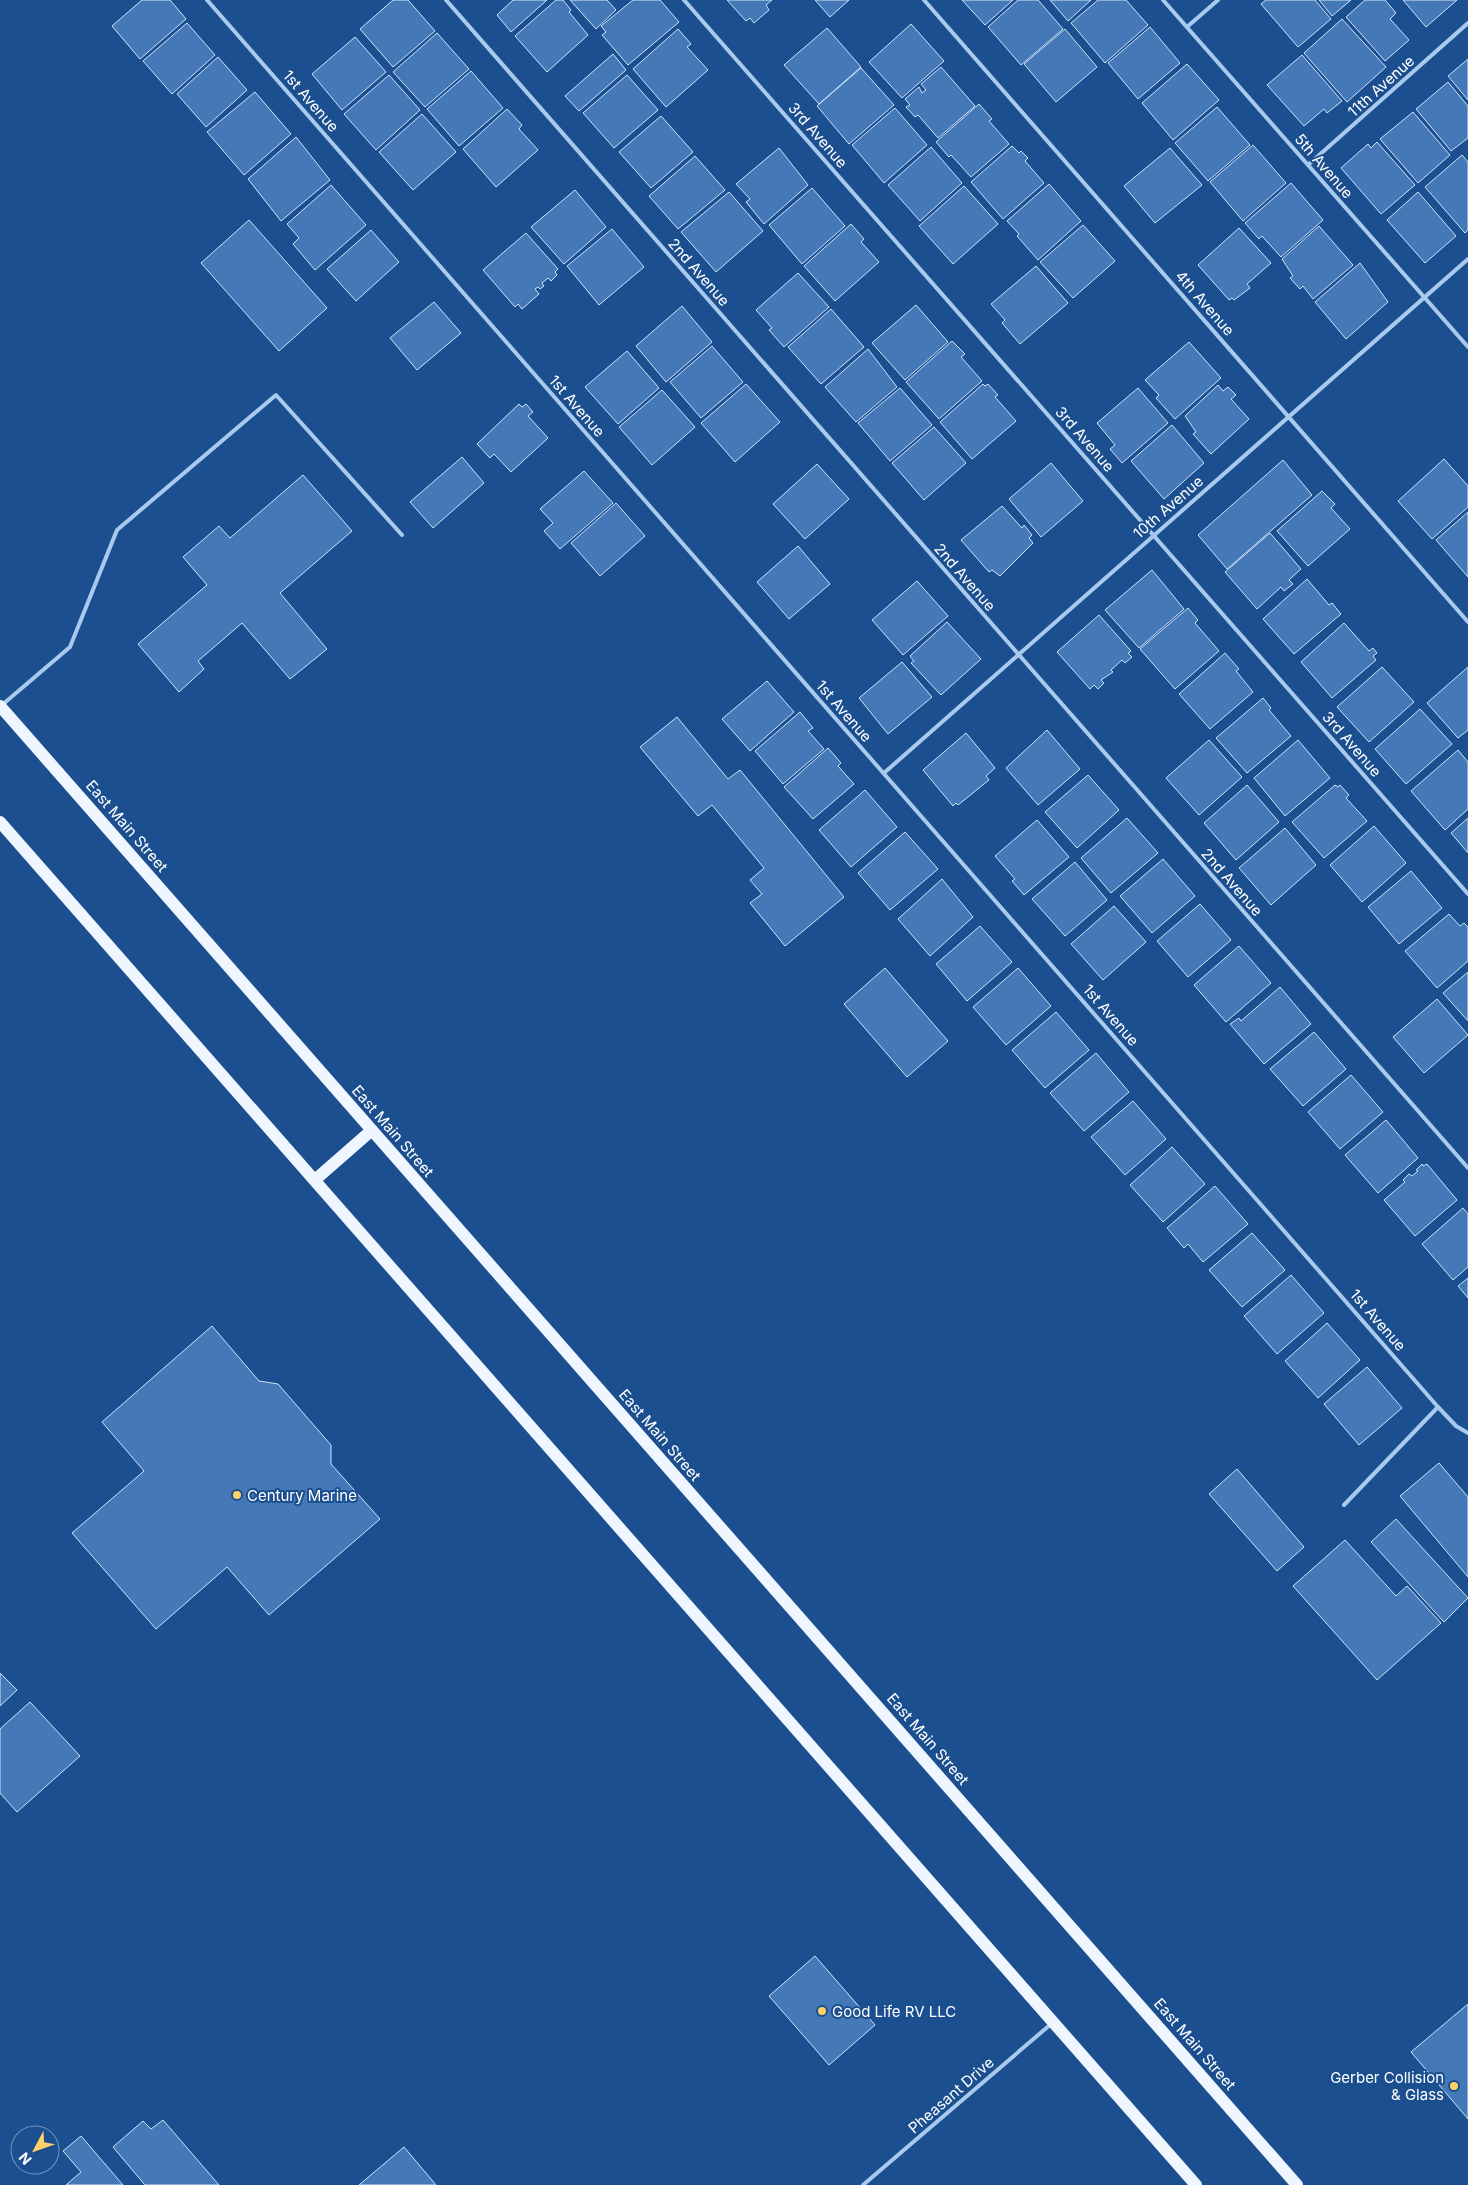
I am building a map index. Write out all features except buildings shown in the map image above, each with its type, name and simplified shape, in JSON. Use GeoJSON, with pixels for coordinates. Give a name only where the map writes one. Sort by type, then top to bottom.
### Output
{"type":"FeatureCollection","features":[{"type":"Feature","properties":{"kind":"main road","name":"East Main Street"},"geometry":{"type":"LineString","coordinates":[[0,706],[1297,2185]]}},
{"type":"Feature","properties":{"kind":"main road"},"geometry":{"type":"LineString","coordinates":[[0,822],[316,1179],[1196,2185]]}},
{"type":"Feature","properties":{"kind":"main road"},"geometry":{"type":"LineString","coordinates":[[316,1179],[372,1130]]}},
{"type":"Feature","properties":{"kind":"lane","name":"1st Avenue"},"geometry":{"type":"LineString","coordinates":[[207,0],[1438,1406],[1456,1426],[1468,1432]]}},
{"type":"Feature","properties":{"kind":"lane","name":"2nd Avenue"},"geometry":{"type":"LineString","coordinates":[[446,0],[1468,1168]]}},
{"type":"Feature","properties":{"kind":"lane","name":"3rd Avenue"},"geometry":{"type":"LineString","coordinates":[[684,0],[1468,894]]}},
{"type":"Feature","properties":{"kind":"lane","name":"4th Avenue"},"geometry":{"type":"LineString","coordinates":[[924,0],[1468,622]]}},
{"type":"Feature","properties":{"kind":"lane","name":"5th Avenue"},"geometry":{"type":"LineString","coordinates":[[1163,0],[1468,347]]}},
{"type":"Feature","properties":{"kind":"lane"},"geometry":{"type":"LineString","coordinates":[[1187,28],[1218,0]]}},
{"type":"Feature","properties":{"kind":"lane","name":"11th Avenue"},"geometry":{"type":"LineString","coordinates":[[1308,166],[1468,23]]}},
{"type":"Feature","properties":{"kind":"lane","name":"10th Avenue"},"geometry":{"type":"LineString","coordinates":[[884,773],[1468,259]]}},
{"type":"Feature","properties":{"kind":"lane"},"geometry":{"type":"LineString","coordinates":[[0,706],[70,647],[117,530],[276,395],[402,535]]}},
{"type":"Feature","properties":{"kind":"lane"},"geometry":{"type":"LineString","coordinates":[[1344,1505],[1438,1406]]}},
{"type":"Feature","properties":{"kind":"lane","name":"Pheasant Drive"},"geometry":{"type":"LineString","coordinates":[[863,2185],[1053,2023]]}},
{"type":"Feature","properties":{"kind":"place","name":"Century Marine"},"geometry":{"type":"Point","coordinates":[237,1495]}},
{"type":"Feature","properties":{"kind":"place","name":"Good Life RV LLC"},"geometry":{"type":"Point","coordinates":[822,2011]}},
{"type":"Feature","properties":{"kind":"place","name":"Gerber Collision & Glass"},"geometry":{"type":"Point","coordinates":[1454,2086]}}]}
